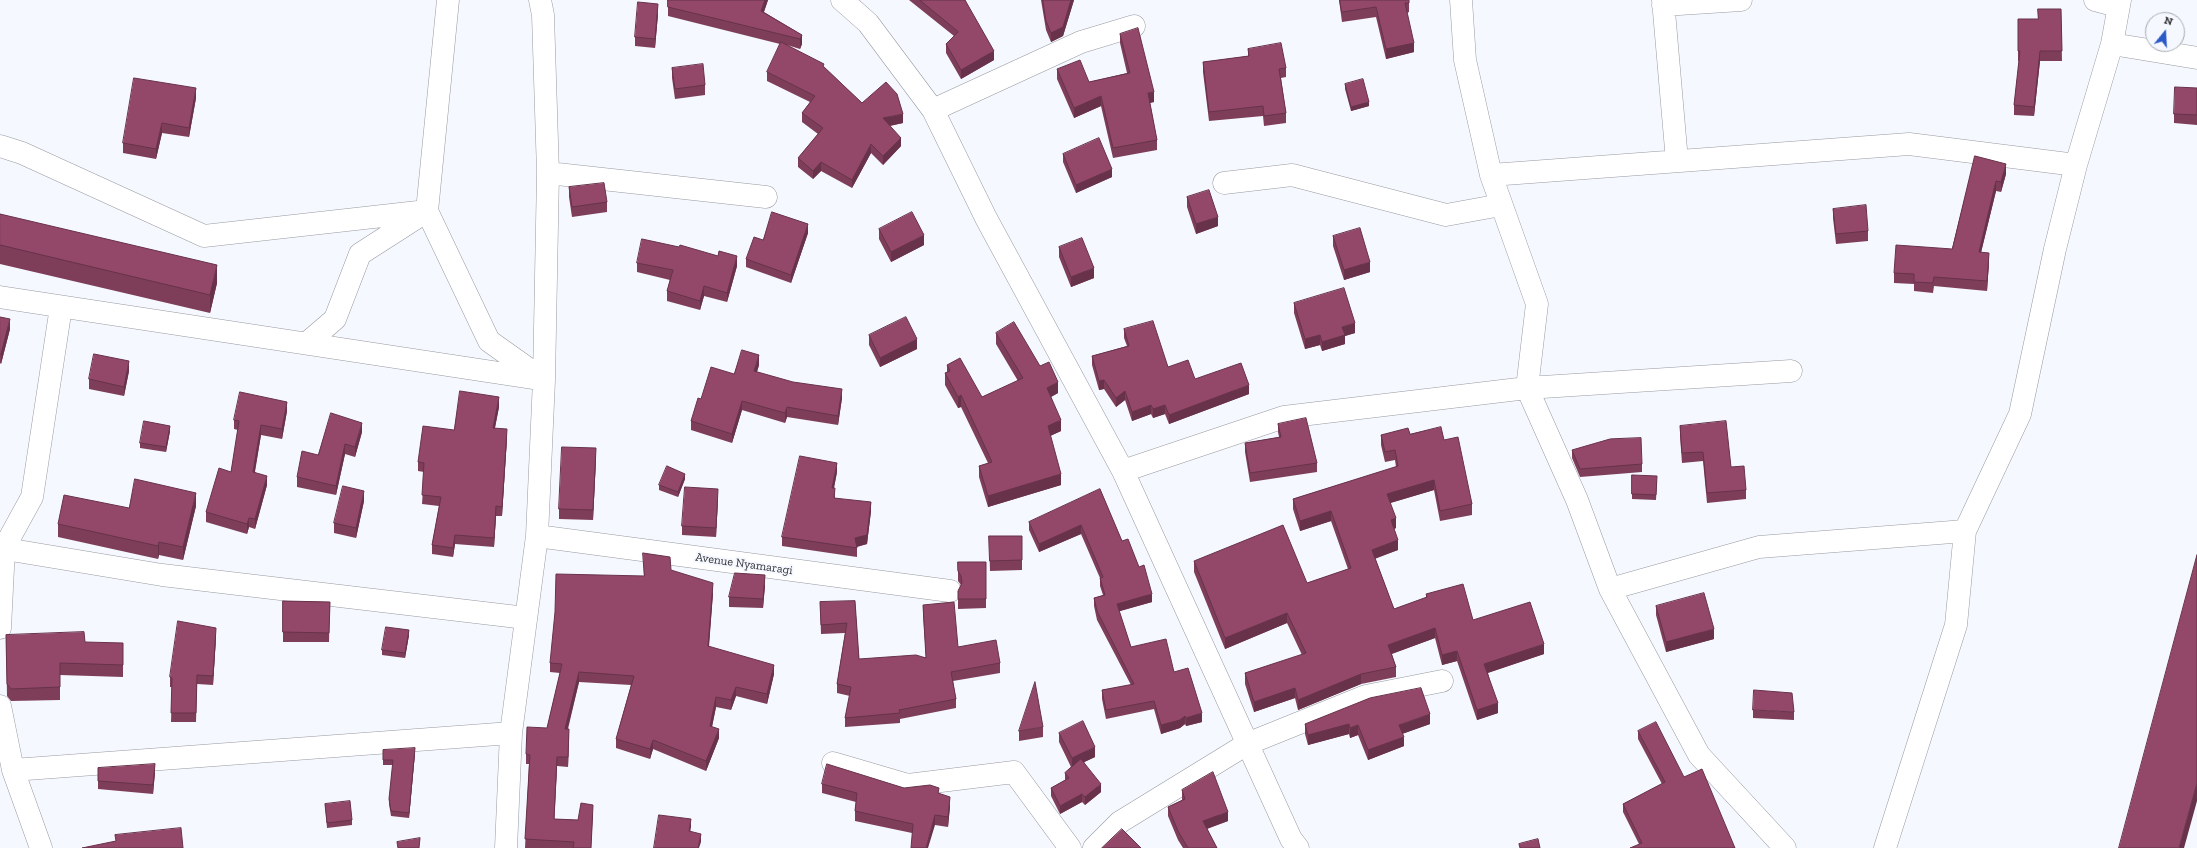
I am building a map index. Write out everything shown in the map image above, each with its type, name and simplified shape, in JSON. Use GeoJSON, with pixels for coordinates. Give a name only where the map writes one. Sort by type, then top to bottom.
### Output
{"type":"FeatureCollection","features":[{"type":"Feature","properties":{"kind":"street"},"geometry":{"type":"LineString","coordinates":[[448,0],[427,211],[489,341],[544,380]]}},
{"type":"Feature","properties":{"kind":"street"},"geometry":{"type":"LineString","coordinates":[[506,848],[511,734],[537,536],[544,380],[548,173],[543,15],[540,0]]}},
{"type":"Feature","properties":{"kind":"street"},"geometry":{"type":"LineString","coordinates":[[842,0],[868,23],[933,110],[986,218],[1124,472],[1247,744],[1291,839],[1298,848]]}},
{"type":"Feature","properties":{"kind":"street"},"geometry":{"type":"LineString","coordinates":[[1461,0],[1465,60],[1491,175],[1537,304],[1527,388],[1576,500],[1610,589],[1699,755],[1786,848]]}},
{"type":"Feature","properties":{"kind":"street"},"geometry":{"type":"LineString","coordinates":[[1676,161],[1663,2],[1741,0]]}},
{"type":"Feature","properties":{"kind":"street"},"geometry":{"type":"LineString","coordinates":[[1885,848],[1956,625],[1965,531],[2020,414],[2055,249],[2076,165],[2112,44],[2119,3],[2095,0]]}},
{"type":"Feature","properties":{"kind":"street"},"geometry":{"type":"LineString","coordinates":[[933,110],[1081,42],[1134,26]]}},
{"type":"Feature","properties":{"kind":"street"},"geometry":{"type":"LineString","coordinates":[[2112,44],[2197,58]]}},
{"type":"Feature","properties":{"kind":"street"},"geometry":{"type":"LineString","coordinates":[[1491,175],[1909,144],[2076,165]]}},
{"type":"Feature","properties":{"kind":"street"},"geometry":{"type":"LineString","coordinates":[[0,146],[22,153],[204,236],[427,211]]}},
{"type":"Feature","properties":{"kind":"street"},"geometry":{"type":"LineString","coordinates":[[548,173],[766,197]]}},
{"type":"Feature","properties":{"kind":"street"},"geometry":{"type":"LineString","coordinates":[[1224,183],[1292,176],[1446,215],[1501,205]]}},
{"type":"Feature","properties":{"kind":"street"},"geometry":{"type":"LineString","coordinates":[[307,343],[335,319],[360,254],[427,211]]}},
{"type":"Feature","properties":{"kind":"street"},"geometry":{"type":"LineString","coordinates":[[0,297],[544,380]]}},
{"type":"Feature","properties":{"kind":"street"},"geometry":{"type":"LineString","coordinates":[[0,628],[2,548],[32,496],[61,307]]}},
{"type":"Feature","properties":{"kind":"street"},"geometry":{"type":"LineString","coordinates":[[1124,472],[1284,417],[1527,388],[1790,371]]}},
{"type":"Feature","properties":{"kind":"street"},"geometry":{"type":"LineString","coordinates":[[1610,589],[1760,547],[1965,531]]}},
{"type":"Feature","properties":{"kind":"street","name":"Avenue Nyamaragi"},"geometry":{"type":"LineString","coordinates":[[537,536],[950,591]]}},
{"type":"Feature","properties":{"kind":"street"},"geometry":{"type":"LineString","coordinates":[[2,548],[162,574],[526,618]]}},
{"type":"Feature","properties":{"kind":"street"},"geometry":{"type":"LineString","coordinates":[[1094,848],[1120,822],[1247,744],[1366,696],[1442,681]]}},
{"type":"Feature","properties":{"kind":"street"},"geometry":{"type":"LineString","coordinates":[[0,706],[13,770],[42,848]]}},
{"type":"Feature","properties":{"kind":"street"},"geometry":{"type":"LineString","coordinates":[[13,770],[511,734]]}},
{"type":"Feature","properties":{"kind":"street"},"geometry":{"type":"LineString","coordinates":[[833,763],[908,785],[1014,772],[1070,848]]}},
{"type":"Feature","properties":{"kind":"building"},"geometry":{"type":"Polygon","coordinates":[[[668,0],[765,0],[761,11],[802,35],[800,39],[668,7],[668,0]]]}},
{"type":"Feature","properties":{"kind":"building"},"geometry":{"type":"Polygon","coordinates":[[[920,0],[965,0],[994,51],[961,70],[946,44],[958,32],[920,0]]]}},
{"type":"Feature","properties":{"kind":"building"},"geometry":{"type":"Polygon","coordinates":[[[1043,0],[1071,0],[1063,27],[1051,33],[1046,21],[1043,0]]]}},
{"type":"Feature","properties":{"kind":"building"},"geometry":{"type":"Polygon","coordinates":[[[1340,0],[1409,0],[1409,3],[1405,3],[1414,43],[1386,49],[1376,7],[1342,12],[1340,0]]]}},
{"type":"Feature","properties":{"kind":"building"},"geometry":{"type":"Polygon","coordinates":[[[638,2],[658,4],[655,39],[635,37],[638,2]]]}},
{"type":"Feature","properties":{"kind":"building"},"geometry":{"type":"Polygon","coordinates":[[[2038,9],[2061,9],[2062,51],[2040,51],[2034,107],[2014,105],[2020,51],[2018,51],[2018,19],[2038,19],[2038,9]]]}},
{"type":"Feature","properties":{"kind":"building"},"geometry":{"type":"Polygon","coordinates":[[[1138,28],[1154,92],[1148,93],[1157,140],[1113,148],[1101,96],[1074,108],[1057,69],[1080,60],[1089,82],[1130,73],[1120,34],[1138,28]]]}},
{"type":"Feature","properties":{"kind":"building"},"geometry":{"type":"Polygon","coordinates":[[[781,42],[824,64],[823,66],[862,103],[886,82],[897,94],[903,114],[883,118],[901,138],[883,156],[871,144],[852,180],[821,162],[813,171],[798,158],[823,128],[802,113],[815,96],[767,72],[781,42]]]}},
{"type":"Feature","properties":{"kind":"building"},"geometry":{"type":"Polygon","coordinates":[[[1281,43],[1286,68],[1279,69],[1286,113],[1264,116],[1263,106],[1209,112],[1203,62],[1249,56],[1248,49],[1281,43]]]}},
{"type":"Feature","properties":{"kind":"building"},"geometry":{"type":"Polygon","coordinates":[[[703,64],[705,85],[675,89],[672,68],[703,64]]]}},
{"type":"Feature","properties":{"kind":"building"},"geometry":{"type":"Polygon","coordinates":[[[134,78],[196,88],[189,128],[162,123],[156,149],[123,143],[134,78]]]}},
{"type":"Feature","properties":{"kind":"building"},"geometry":{"type":"Polygon","coordinates":[[[1363,79],[1369,102],[1351,107],[1345,84],[1363,79]]]}},
{"type":"Feature","properties":{"kind":"building"},"geometry":{"type":"Polygon","coordinates":[[[2175,87],[2197,88],[2197,115],[2174,114],[2175,87]]]}},
{"type":"Feature","properties":{"kind":"building"},"geometry":{"type":"Polygon","coordinates":[[[1099,138],[1112,169],[1076,185],[1063,154],[1099,138]]]}},
{"type":"Feature","properties":{"kind":"building"},"geometry":{"type":"Polygon","coordinates":[[[1975,156],[2006,164],[2001,182],[1996,181],[1979,252],[1989,253],[1987,281],[1934,277],[1933,283],[1914,282],[1914,274],[1894,273],[1896,245],[1952,249],[1975,156]]]}},
{"type":"Feature","properties":{"kind":"building"},"geometry":{"type":"Polygon","coordinates":[[[604,183],[607,202],[572,207],[569,187],[604,183]]]}},
{"type":"Feature","properties":{"kind":"building"},"geometry":{"type":"Polygon","coordinates":[[[1209,190],[1218,217],[1196,224],[1187,197],[1209,190]]]}},
{"type":"Feature","properties":{"kind":"building"},"geometry":{"type":"Polygon","coordinates":[[[1866,205],[1868,231],[1836,234],[1833,209],[1866,205]]]}},
{"type":"Feature","properties":{"kind":"building"},"geometry":{"type":"Polygon","coordinates":[[[772,212],[808,224],[791,275],[746,259],[754,237],[763,240],[772,212]]]}},
{"type":"Feature","properties":{"kind":"building"},"geometry":{"type":"Polygon","coordinates":[[[912,212],[924,235],[891,252],[879,229],[912,212]]]}},
{"type":"Feature","properties":{"kind":"building"},"geometry":{"type":"Polygon","coordinates":[[[0,214],[217,265],[210,295],[0,245],[0,214]]]}},
{"type":"Feature","properties":{"kind":"building"},"geometry":{"type":"Polygon","coordinates":[[[1360,228],[1370,262],[1344,270],[1333,236],[1360,228]]]}},
{"type":"Feature","properties":{"kind":"building"},"geometry":{"type":"Polygon","coordinates":[[[1082,238],[1094,268],[1071,277],[1059,247],[1082,238]]]}},
{"type":"Feature","properties":{"kind":"building"},"geometry":{"type":"Polygon","coordinates":[[[642,239],[679,247],[680,245],[718,256],[719,251],[737,256],[727,293],[704,286],[700,301],[667,291],[673,270],[637,263],[642,239]]]}},
{"type":"Feature","properties":{"kind":"building"},"geometry":{"type":"Polygon","coordinates":[[[1344,288],[1355,323],[1342,327],[1345,335],[1322,342],[1320,335],[1305,339],[1294,303],[1344,288]]]}},
{"type":"Feature","properties":{"kind":"building"},"geometry":{"type":"Polygon","coordinates":[[[0,317],[10,319],[1,354],[0,354],[0,317]]]}},
{"type":"Feature","properties":{"kind":"building"},"geometry":{"type":"Polygon","coordinates":[[[906,317],[917,339],[880,358],[869,335],[906,317]]]}},
{"type":"Feature","properties":{"kind":"building"},"geometry":{"type":"Polygon","coordinates":[[[1153,321],[1168,367],[1188,360],[1195,379],[1241,363],[1249,385],[1169,415],[1165,405],[1153,409],[1151,405],[1132,412],[1125,391],[1116,398],[1104,380],[1099,381],[1092,356],[1129,346],[1124,329],[1153,321]]]}},
{"type":"Feature","properties":{"kind":"building"},"geometry":{"type":"Polygon","coordinates":[[[1014,322],[1040,366],[1049,362],[1058,382],[1047,388],[1061,420],[1048,426],[1061,474],[988,496],[979,466],[992,462],[961,395],[958,397],[945,373],[950,371],[947,365],[960,358],[982,397],[1023,378],[996,333],[1014,322]]]}},
{"type":"Feature","properties":{"kind":"building"},"geometry":{"type":"Polygon","coordinates":[[[742,350],[759,355],[754,371],[793,382],[842,389],[838,416],[787,407],[785,413],[742,401],[732,434],[691,421],[698,398],[701,399],[711,367],[734,374],[742,350]]]}},
{"type":"Feature","properties":{"kind":"building"},"geometry":{"type":"Polygon","coordinates":[[[94,354],[129,361],[124,387],[89,379],[94,354]]]}},
{"type":"Feature","properties":{"kind":"building"},"geometry":{"type":"Polygon","coordinates":[[[460,391],[499,397],[493,428],[507,429],[502,507],[496,506],[494,538],[455,535],[453,548],[432,545],[441,497],[422,495],[424,463],[418,462],[423,426],[454,430],[460,391]]]}},
{"type":"Feature","properties":{"kind":"building"},"geometry":{"type":"Polygon","coordinates":[[[240,392],[287,402],[282,429],[261,425],[253,472],[267,476],[255,519],[249,518],[247,524],[206,512],[219,468],[231,472],[239,421],[234,420],[240,392]]]}},
{"type":"Feature","properties":{"kind":"building"},"geometry":{"type":"Polygon","coordinates":[[[331,413],[362,423],[355,447],[345,444],[336,486],[297,477],[302,451],[318,455],[331,413]]]}},
{"type":"Feature","properties":{"kind":"building"},"geometry":{"type":"Polygon","coordinates":[[[1306,418],[1317,463],[1250,473],[1245,443],[1281,437],[1278,424],[1306,418]]]}},
{"type":"Feature","properties":{"kind":"building"},"geometry":{"type":"Polygon","coordinates":[[[144,421],[170,426],[166,447],[140,443],[144,421]]]}},
{"type":"Feature","properties":{"kind":"building"},"geometry":{"type":"Polygon","coordinates":[[[1726,421],[1731,467],[1744,466],[1746,490],[1707,493],[1703,452],[1682,453],[1680,426],[1726,421]]]}},
{"type":"Feature","properties":{"kind":"building"},"geometry":{"type":"Polygon","coordinates":[[[1441,427],[1444,440],[1458,437],[1472,504],[1440,511],[1434,480],[1387,494],[1396,518],[1391,520],[1398,540],[1372,550],[1394,609],[1427,597],[1426,594],[1463,584],[1473,620],[1530,602],[1544,644],[1484,664],[1498,703],[1477,710],[1457,651],[1442,655],[1435,628],[1388,645],[1396,667],[1361,674],[1298,700],[1295,688],[1254,702],[1245,673],[1306,653],[1287,613],[1225,638],[1194,561],[1283,525],[1307,583],[1351,568],[1331,511],[1300,521],[1293,499],[1398,466],[1395,450],[1385,452],[1381,435],[1408,428],[1410,434],[1441,427]]]}},
{"type":"Feature","properties":{"kind":"building"},"geometry":{"type":"Polygon","coordinates":[[[1641,438],[1642,464],[1580,469],[1572,450],[1610,439],[1641,438]]]}},
{"type":"Feature","properties":{"kind":"building"},"geometry":{"type":"Polygon","coordinates":[[[562,447],[596,448],[593,510],[559,509],[562,447]]]}},
{"type":"Feature","properties":{"kind":"building"},"geometry":{"type":"Polygon","coordinates":[[[800,456],[837,463],[832,488],[835,488],[834,498],[871,502],[867,535],[855,538],[857,548],[782,537],[800,456]]]}},
{"type":"Feature","properties":{"kind":"building"},"geometry":{"type":"Polygon","coordinates":[[[667,466],[685,474],[678,492],[659,485],[667,466]]]}},
{"type":"Feature","properties":{"kind":"building"},"geometry":{"type":"Polygon","coordinates":[[[1632,475],[1657,476],[1656,495],[1632,494],[1632,475]]]}},
{"type":"Feature","properties":{"kind":"building"},"geometry":{"type":"Polygon","coordinates":[[[135,479],[196,493],[183,547],[159,542],[158,546],[58,524],[64,495],[129,508],[135,479]]]}},
{"type":"Feature","properties":{"kind":"building"},"geometry":{"type":"Polygon","coordinates":[[[343,486],[364,491],[356,528],[334,523],[343,486]]]}},
{"type":"Feature","properties":{"kind":"building"},"geometry":{"type":"Polygon","coordinates":[[[685,487],[718,489],[716,528],[682,526],[685,487]]]}},
{"type":"Feature","properties":{"kind":"building"},"geometry":{"type":"Polygon","coordinates":[[[1100,489],[1122,541],[1128,539],[1139,567],[1144,565],[1152,594],[1117,604],[1131,647],[1166,639],[1174,672],[1188,668],[1202,713],[1186,718],[1185,716],[1180,720],[1161,725],[1154,701],[1106,710],[1102,690],[1134,684],[1097,611],[1094,598],[1105,595],[1100,578],[1103,577],[1081,525],[1039,544],[1029,522],[1100,489]]]}},
{"type":"Feature","properties":{"kind":"building"},"geometry":{"type":"Polygon","coordinates":[[[989,536],[1022,536],[1022,560],[990,561],[989,536]]]}},
{"type":"Feature","properties":{"kind":"building"},"geometry":{"type":"Polygon","coordinates":[[[643,553],[670,557],[671,570],[713,583],[708,646],[774,665],[767,694],[736,687],[731,700],[716,697],[710,726],[719,729],[706,761],[653,740],[650,749],[616,739],[634,676],[579,672],[565,729],[569,729],[568,757],[557,757],[554,819],[578,820],[581,803],[593,805],[591,848],[573,848],[574,842],[525,839],[530,755],[526,754],[527,727],[547,728],[562,664],[550,663],[555,612],[556,574],[644,576],[643,553]]]}},
{"type":"Feature","properties":{"kind":"building"},"geometry":{"type":"Polygon","coordinates":[[[2197,555],[2197,783],[2179,848],[2119,848],[2197,555]]]}},
{"type":"Feature","properties":{"kind":"building"},"geometry":{"type":"Polygon","coordinates":[[[958,562],[986,562],[986,599],[958,599],[958,591],[962,583],[961,576],[958,571],[958,562]]]}},
{"type":"Feature","properties":{"kind":"building"},"geometry":{"type":"Polygon","coordinates":[[[735,573],[765,575],[763,599],[729,597],[735,573]]]}},
{"type":"Feature","properties":{"kind":"building"},"geometry":{"type":"Polygon","coordinates":[[[1704,593],[1714,629],[1666,642],[1656,606],[1704,593]]]}},
{"type":"Feature","properties":{"kind":"building"},"geometry":{"type":"Polygon","coordinates":[[[283,601],[330,602],[329,633],[283,632],[283,601]]]}},
{"type":"Feature","properties":{"kind":"building"},"geometry":{"type":"Polygon","coordinates":[[[855,601],[859,659],[916,655],[926,658],[923,605],[954,602],[958,647],[996,640],[1000,663],[951,672],[956,699],[899,710],[900,713],[845,718],[851,687],[837,684],[847,623],[821,625],[820,602],[855,601]]]}},
{"type":"Feature","properties":{"kind":"building"},"geometry":{"type":"Polygon","coordinates":[[[178,621],[216,628],[213,676],[197,675],[196,713],[171,713],[172,678],[170,677],[178,621]]]}},
{"type":"Feature","properties":{"kind":"building"},"geometry":{"type":"Polygon","coordinates":[[[386,627],[409,630],[405,653],[382,650],[386,627]]]}},
{"type":"Feature","properties":{"kind":"building"},"geometry":{"type":"Polygon","coordinates":[[[84,632],[85,642],[123,643],[123,665],[60,663],[60,687],[11,689],[7,684],[6,635],[84,632]]]}},
{"type":"Feature","properties":{"kind":"building"},"geometry":{"type":"Polygon","coordinates":[[[1035,682],[1043,727],[1019,731],[1035,682]]]}},
{"type":"Feature","properties":{"kind":"building"},"geometry":{"type":"Polygon","coordinates":[[[1421,688],[1430,714],[1399,725],[1404,737],[1368,750],[1358,725],[1350,728],[1349,724],[1308,735],[1305,724],[1370,698],[1421,688]]]}},
{"type":"Feature","properties":{"kind":"building"},"geometry":{"type":"Polygon","coordinates":[[[1754,690],[1792,693],[1794,712],[1753,710],[1754,690]]]}},
{"type":"Feature","properties":{"kind":"building"},"geometry":{"type":"Polygon","coordinates":[[[1083,721],[1095,747],[1072,758],[1059,733],[1083,721]]]}},
{"type":"Feature","properties":{"kind":"building"},"geometry":{"type":"Polygon","coordinates":[[[1656,722],[1684,777],[1702,769],[1735,848],[1630,848],[1642,843],[1623,804],[1665,782],[1638,731],[1656,722]]]}},
{"type":"Feature","properties":{"kind":"building"},"geometry":{"type":"Polygon","coordinates":[[[415,748],[409,813],[391,811],[389,799],[393,760],[383,760],[383,750],[415,748]]]}},
{"type":"Feature","properties":{"kind":"building"},"geometry":{"type":"Polygon","coordinates":[[[1081,759],[1101,784],[1085,797],[1082,794],[1060,806],[1051,788],[1069,778],[1065,773],[1081,759]]]}},
{"type":"Feature","properties":{"kind":"building"},"geometry":{"type":"Polygon","coordinates":[[[155,764],[153,785],[98,781],[98,768],[155,764]]]}},
{"type":"Feature","properties":{"kind":"building"},"geometry":{"type":"Polygon","coordinates":[[[827,764],[904,788],[930,785],[939,788],[938,793],[950,797],[948,817],[935,815],[926,848],[911,848],[913,824],[855,811],[857,793],[822,784],[827,764]]]}},
{"type":"Feature","properties":{"kind":"building"},"geometry":{"type":"Polygon","coordinates":[[[1213,772],[1228,812],[1203,821],[1217,848],[1188,848],[1178,831],[1168,807],[1185,799],[1182,790],[1213,772]]]}},
{"type":"Feature","properties":{"kind":"building"},"geometry":{"type":"Polygon","coordinates":[[[350,801],[352,820],[327,823],[325,804],[350,801]]]}},
{"type":"Feature","properties":{"kind":"building"},"geometry":{"type":"Polygon","coordinates":[[[659,815],[691,819],[689,831],[701,834],[698,848],[654,848],[659,815]]]}},
{"type":"Feature","properties":{"kind":"building"},"geometry":{"type":"Polygon","coordinates":[[[181,828],[183,848],[82,848],[116,841],[115,835],[181,828]]]}},
{"type":"Feature","properties":{"kind":"building"},"geometry":{"type":"Polygon","coordinates":[[[1122,829],[1141,848],[1102,848],[1122,829]]]}},
{"type":"Feature","properties":{"kind":"building"},"geometry":{"type":"Polygon","coordinates":[[[420,838],[419,848],[398,848],[397,842],[420,838]]]}},
{"type":"Feature","properties":{"kind":"building"},"geometry":{"type":"Polygon","coordinates":[[[1538,839],[1540,848],[1520,848],[1519,844],[1538,839]]]}}]}
